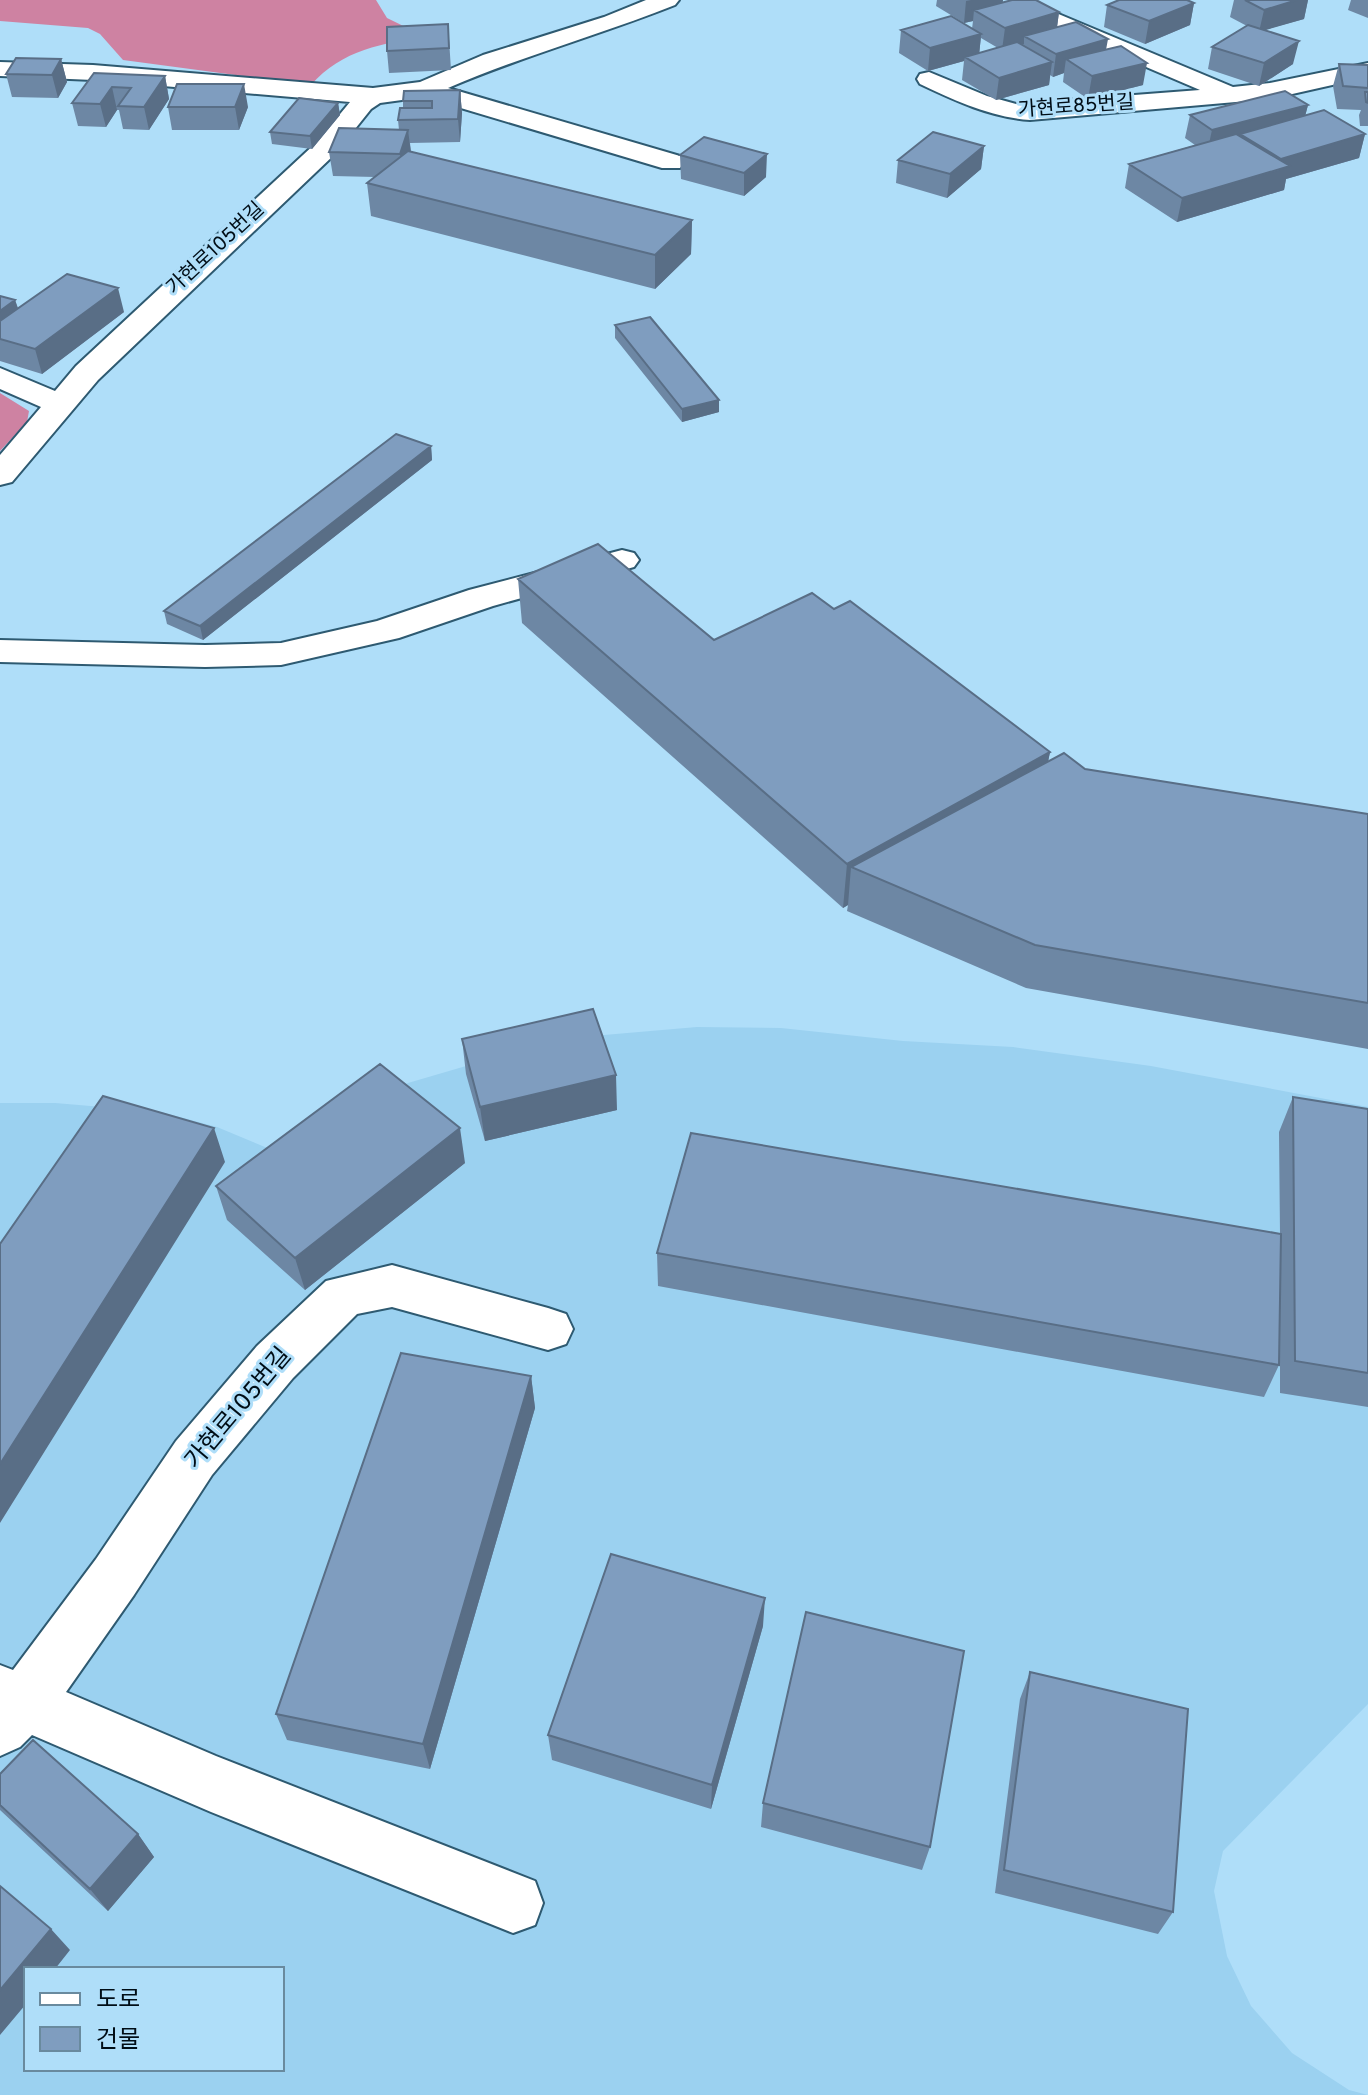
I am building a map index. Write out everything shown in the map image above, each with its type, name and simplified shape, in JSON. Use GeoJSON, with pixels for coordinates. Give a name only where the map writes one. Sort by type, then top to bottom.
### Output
{"type":"FeatureCollection","features":[{"type":"Feature","properties":{"kind":"lane"},"geometry":{"type":"LineString","coordinates":[[0,69],[71,68],[303,93],[373,96],[425,89],[492,60],[612,22],[667,0]]}},
{"type":"Feature","properties":{"kind":"lane","name":"가현로85번길"},"geometry":{"type":"LineString","coordinates":[[1037,12],[1229,93]]}},
{"type":"Feature","properties":{"kind":"lane","name":"가현로85번길"},"geometry":{"type":"LineString","coordinates":[[929,79],[1008,112],[1270,91],[1368,70]]}},
{"type":"Feature","properties":{"kind":"lane"},"geometry":{"type":"LineString","coordinates":[[425,89],[671,162]]}},
{"type":"Feature","properties":{"kind":"lane","name":"가현로105번길"},"geometry":{"type":"LineString","coordinates":[[0,475],[107,354],[326,148],[362,104],[373,96]]}},
{"type":"Feature","properties":{"kind":"lane"},"geometry":{"type":"LineString","coordinates":[[0,377],[61,405]]}},
{"type":"Feature","properties":{"kind":"lane"},"geometry":{"type":"LineString","coordinates":[[0,651],[205,656],[281,654],[386,630],[481,598],[622,560]]}},
{"type":"Feature","properties":{"kind":"lane","name":"가현로105번길"},"geometry":{"type":"LineString","coordinates":[[513,1903],[211,1783],[8,1708],[115,1577],[194,1458],[275,1362],[343,1296],[392,1286],[548,1329]]}},
{"type":"Feature","properties":{"kind":"shaded area"},"geometry":{"type":"Polygon","coordinates":[[[0,0],[376,0],[387,18],[428,38],[364,50],[336,63],[311,85],[123,60],[100,34],[88,28],[0,21],[0,0]]]}},
{"type":"Feature","properties":{"kind":"shaded area"},"geometry":{"type":"Polygon","coordinates":[[[0,393],[29,411],[27,422],[0,451],[0,393]]]}},
{"type":"Feature","properties":{"kind":"shaded area"},"geometry":{"type":"Polygon","coordinates":[[[697,1027],[781,1028],[903,1041],[1013,1047],[1151,1066],[1368,1107],[1368,1704],[1223,1851],[1214,1891],[1227,1956],[1251,2006],[1292,2053],[1349,2090],[1368,2095],[0,2095],[0,1103],[55,1103],[161,1112],[217,1127],[277,1152],[352,1108],[408,1083],[507,1054],[604,1035],[697,1027]]]}},
{"type":"Feature","properties":{"kind":"building"},"geometry":{"type":"Polygon","coordinates":[[[1012,0],[1036,0],[1059,12],[1005,28],[974,10],[1012,0]]]}},
{"type":"Feature","properties":{"kind":"building"},"geometry":{"type":"Polygon","coordinates":[[[1119,0],[1187,0],[1194,3],[1149,21],[1107,5],[1119,0]]]}},
{"type":"Feature","properties":{"kind":"building"},"geometry":{"type":"Polygon","coordinates":[[[1245,0],[1297,0],[1264,10],[1245,0]]]}},
{"type":"Feature","properties":{"kind":"building"},"geometry":{"type":"Polygon","coordinates":[[[951,16],[981,34],[930,48],[901,30],[951,16]]]}},
{"type":"Feature","properties":{"kind":"building"},"geometry":{"type":"Polygon","coordinates":[[[1076,22],[1108,39],[1056,54],[1024,36],[1076,22]]]}},
{"type":"Feature","properties":{"kind":"building"},"geometry":{"type":"Polygon","coordinates":[[[448,24],[449,48],[387,51],[387,27],[448,24]]]}},
{"type":"Feature","properties":{"kind":"building"},"geometry":{"type":"Polygon","coordinates":[[[1248,25],[1299,41],[1264,63],[1212,47],[1248,25]]]}},
{"type":"Feature","properties":{"kind":"building"},"geometry":{"type":"Polygon","coordinates":[[[1017,42],[1052,62],[999,78],[965,57],[1017,42]]]}},
{"type":"Feature","properties":{"kind":"building"},"geometry":{"type":"Polygon","coordinates":[[[1121,46],[1147,63],[1092,76],[1066,59],[1121,46]]]}},
{"type":"Feature","properties":{"kind":"building"},"geometry":{"type":"Polygon","coordinates":[[[16,58],[61,59],[52,75],[6,74],[16,58]]]}},
{"type":"Feature","properties":{"kind":"building"},"geometry":{"type":"Polygon","coordinates":[[[1339,64],[1368,65],[1368,88],[1343,86],[1339,64]]]}},
{"type":"Feature","properties":{"kind":"building"},"geometry":{"type":"Polygon","coordinates":[[[94,73],[165,76],[144,107],[118,106],[131,88],[112,87],[100,104],[72,103],[94,73]]]}},
{"type":"Feature","properties":{"kind":"building"},"geometry":{"type":"Polygon","coordinates":[[[177,84],[244,84],[235,107],[168,107],[177,84]]]}},
{"type":"Feature","properties":{"kind":"building"},"geometry":{"type":"Polygon","coordinates":[[[460,90],[458,119],[398,120],[400,108],[432,108],[432,101],[403,101],[404,91],[460,90]]]}},
{"type":"Feature","properties":{"kind":"building"},"geometry":{"type":"Polygon","coordinates":[[[1285,91],[1308,105],[1212,130],[1190,115],[1285,91]]]}},
{"type":"Feature","properties":{"kind":"building"},"geometry":{"type":"Polygon","coordinates":[[[299,98],[338,103],[310,136],[270,132],[299,98]]]}},
{"type":"Feature","properties":{"kind":"building"},"geometry":{"type":"Polygon","coordinates":[[[1324,110],[1365,134],[1281,159],[1240,134],[1324,110]]]}},
{"type":"Feature","properties":{"kind":"building"},"geometry":{"type":"Polygon","coordinates":[[[339,128],[408,130],[400,154],[329,152],[339,128]]]}},
{"type":"Feature","properties":{"kind":"building"},"geometry":{"type":"Polygon","coordinates":[[[933,132],[984,146],[950,174],[898,160],[933,132]]]}},
{"type":"Feature","properties":{"kind":"building"},"geometry":{"type":"Polygon","coordinates":[[[1236,134],[1290,166],[1182,198],[1129,164],[1236,134]]]}},
{"type":"Feature","properties":{"kind":"building"},"geometry":{"type":"Polygon","coordinates":[[[704,137],[767,154],[744,173],[680,155],[704,137]]]}},
{"type":"Feature","properties":{"kind":"building"},"geometry":{"type":"Polygon","coordinates":[[[408,151],[692,220],[655,255],[367,183],[408,151]]]}},
{"type":"Feature","properties":{"kind":"building"},"geometry":{"type":"Polygon","coordinates":[[[67,274],[118,288],[35,349],[0,339],[0,321],[67,274]]]}},
{"type":"Feature","properties":{"kind":"building"},"geometry":{"type":"Polygon","coordinates":[[[0,296],[15,300],[0,311],[0,296]]]}},
{"type":"Feature","properties":{"kind":"building"},"geometry":{"type":"Polygon","coordinates":[[[650,317],[719,400],[682,409],[615,325],[650,317]]]}},
{"type":"Feature","properties":{"kind":"building"},"geometry":{"type":"Polygon","coordinates":[[[396,434],[431,446],[200,626],[164,611],[396,434]]]}},
{"type":"Feature","properties":{"kind":"building"},"geometry":{"type":"Polygon","coordinates":[[[598,544],[714,640],[812,593],[834,609],[850,601],[1050,752],[847,864],[518,579],[598,544]]]}},
{"type":"Feature","properties":{"kind":"building"},"geometry":{"type":"Polygon","coordinates":[[[1064,753],[1085,769],[1368,814],[1368,1003],[1035,945],[851,867],[1064,753]]]}},
{"type":"Feature","properties":{"kind":"building"},"geometry":{"type":"Polygon","coordinates":[[[593,1009],[616,1075],[480,1107],[462,1039],[593,1009]]]}},
{"type":"Feature","properties":{"kind":"building"},"geometry":{"type":"Polygon","coordinates":[[[380,1064],[460,1128],[295,1258],[216,1186],[380,1064]]]}},
{"type":"Feature","properties":{"kind":"building"},"geometry":{"type":"Polygon","coordinates":[[[103,1096],[214,1128],[0,1464],[0,1244],[103,1096]]]}},
{"type":"Feature","properties":{"kind":"building"},"geometry":{"type":"Polygon","coordinates":[[[1293,1097],[1368,1109],[1368,1373],[1295,1361],[1293,1097]]]}},
{"type":"Feature","properties":{"kind":"building"},"geometry":{"type":"Polygon","coordinates":[[[691,1133],[1281,1234],[1279,1365],[657,1253],[691,1133]]]}},
{"type":"Feature","properties":{"kind":"building"},"geometry":{"type":"Polygon","coordinates":[[[401,1353],[531,1376],[423,1744],[276,1714],[401,1353]]]}},
{"type":"Feature","properties":{"kind":"building"},"geometry":{"type":"Polygon","coordinates":[[[611,1554],[765,1598],[712,1785],[548,1735],[611,1554]]]}},
{"type":"Feature","properties":{"kind":"building"},"geometry":{"type":"Polygon","coordinates":[[[806,1612],[964,1651],[930,1847],[763,1803],[806,1612]]]}},
{"type":"Feature","properties":{"kind":"building"},"geometry":{"type":"Polygon","coordinates":[[[1030,1672],[1188,1709],[1173,1912],[1004,1870],[1030,1672]]]}},
{"type":"Feature","properties":{"kind":"building"},"geometry":{"type":"Polygon","coordinates":[[[33,1740],[138,1834],[90,1889],[0,1805],[0,1774],[33,1740]]]}},
{"type":"Feature","properties":{"kind":"building"},"geometry":{"type":"Polygon","coordinates":[[[0,1886],[51,1929],[0,1990],[0,1886]]]}}]}
